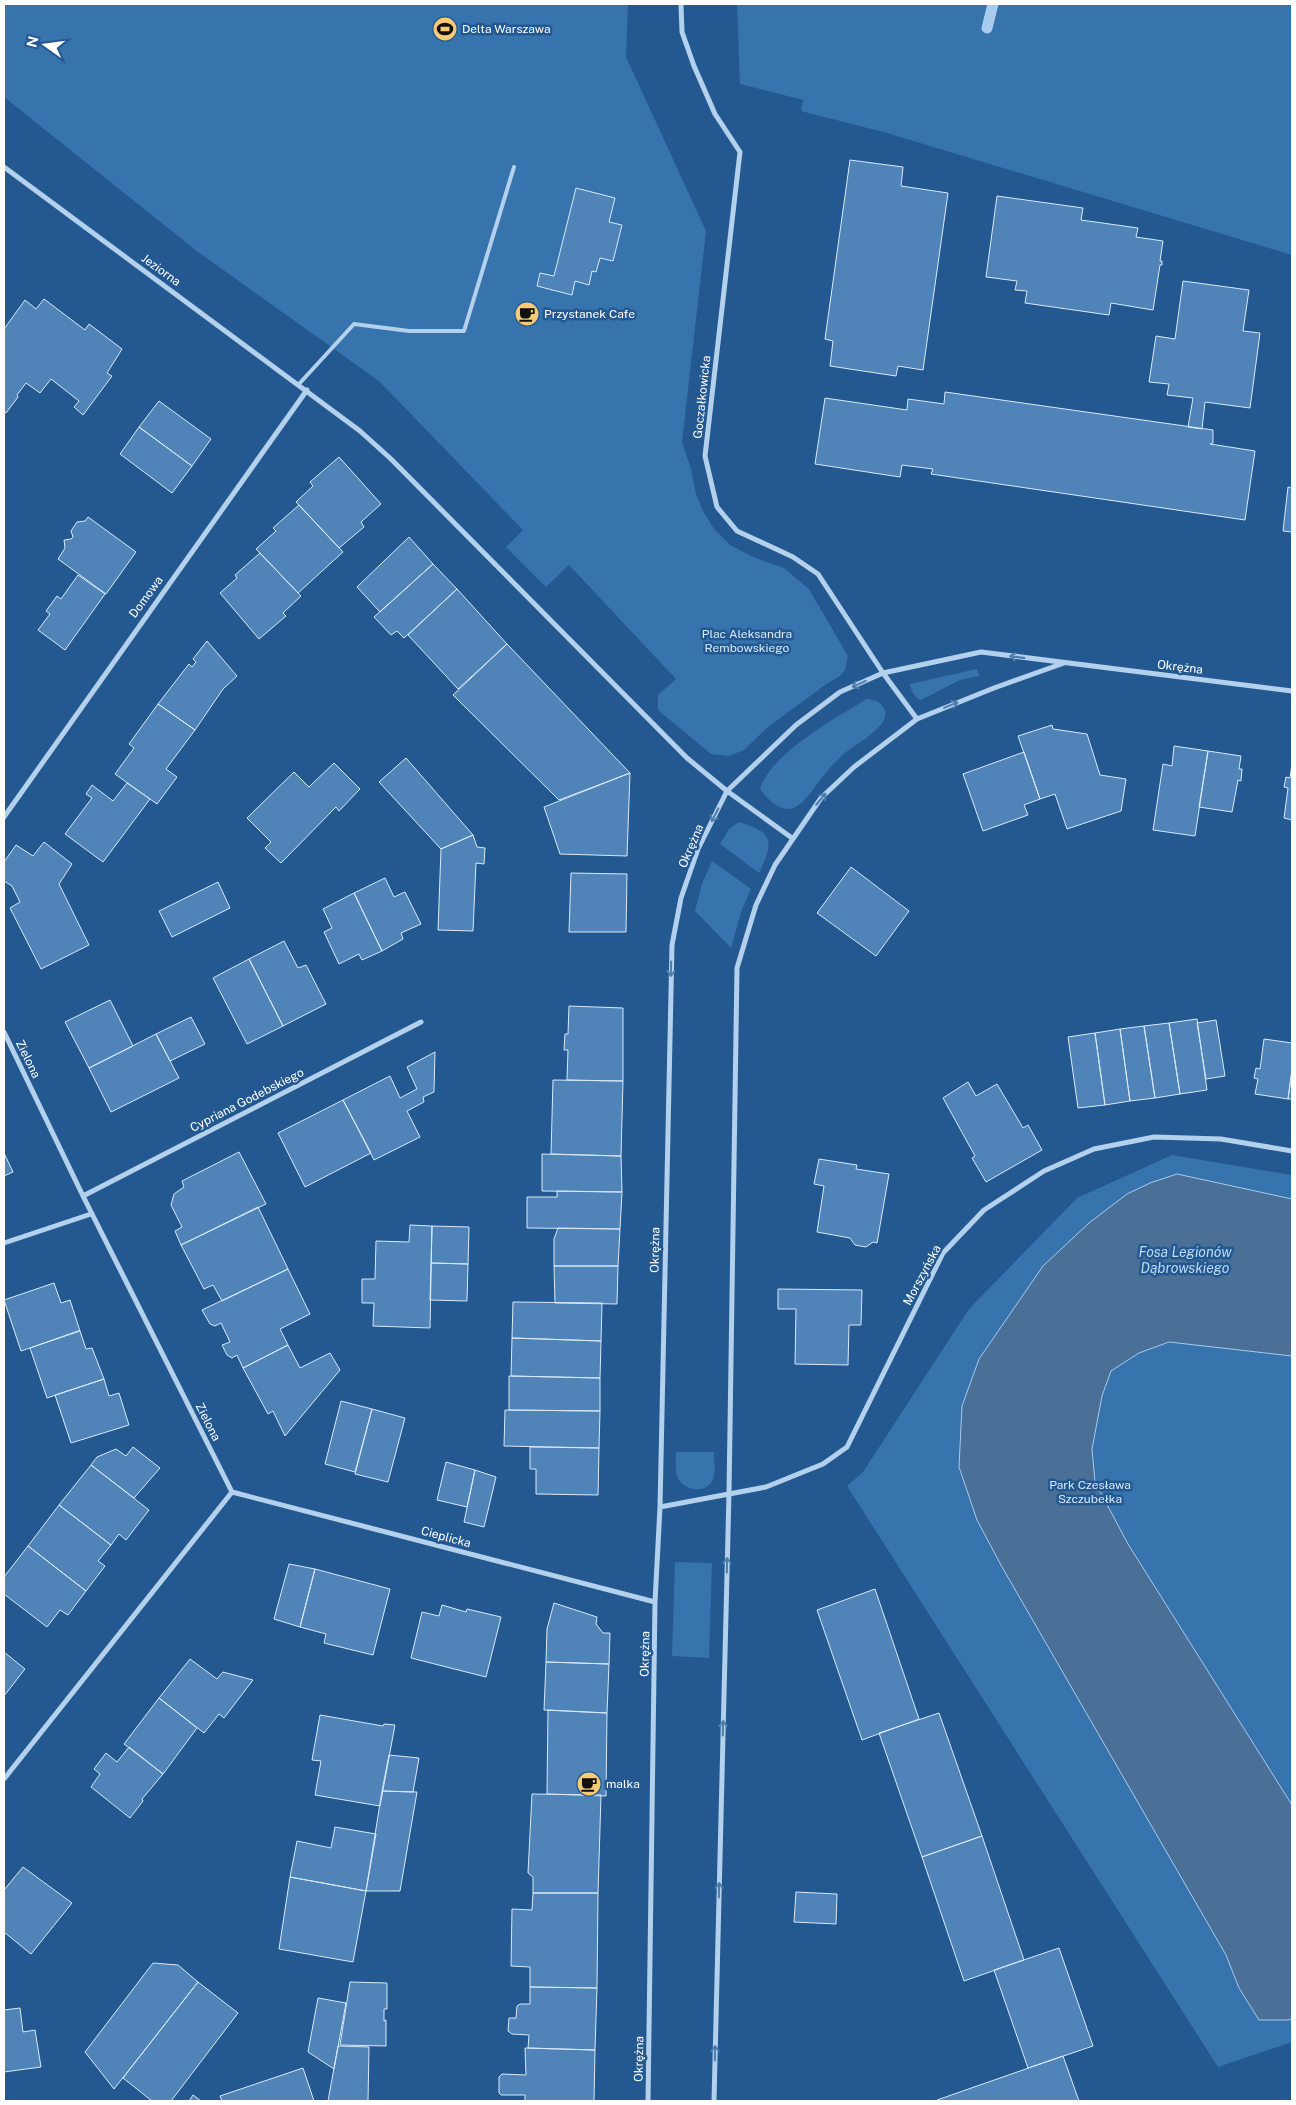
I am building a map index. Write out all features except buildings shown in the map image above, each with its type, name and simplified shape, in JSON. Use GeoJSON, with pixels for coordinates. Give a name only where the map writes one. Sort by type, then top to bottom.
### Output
{"type":"FeatureCollection","features":[{"type":"Feature","properties":{"kind":"street","name":"Goczałkowicka"},"geometry":{"type":"LineString","coordinates":[[681,4],[682,32],[694,66],[715,114],[740,152],[705,456],[717,507],[737,531],[793,557],[818,574],[883,673],[917,719]]}},
{"type":"Feature","properties":{"kind":"street","name":"Jeziorna"},"geometry":{"type":"LineString","coordinates":[[4,167],[306,390]]}},
{"type":"Feature","properties":{"kind":"street"},"geometry":{"type":"LineString","coordinates":[[306,390],[354,426],[391,459],[687,758],[792,838]]}},
{"type":"Feature","properties":{"kind":"street","name":"Domowa"},"geometry":{"type":"LineString","coordinates":[[4,817],[306,390]]}},
{"type":"Feature","properties":{"kind":"street","name":"Okrężna"},"geometry":{"type":"LineString","coordinates":[[648,2101],[655,1602],[660,1507],[672,945],[681,898],[698,849],[728,791],[796,725],[840,692],[883,673],[981,652],[1292,691]]}},
{"type":"Feature","properties":{"kind":"street","name":"Okrężna"},"geometry":{"type":"LineString","coordinates":[[714,2101],[729,1493],[737,968],[756,905],[775,865],[821,798],[854,767],[917,719],[1065,662]]}},
{"type":"Feature","properties":{"kind":"street","name":"Cypriana Godebskiego"},"geometry":{"type":"LineString","coordinates":[[82,1196],[421,1022]]}},
{"type":"Feature","properties":{"kind":"street","name":"Zielona"},"geometry":{"type":"LineString","coordinates":[[4,1032],[82,1196],[232,1492]]}},
{"type":"Feature","properties":{"kind":"street","name":"Morszyńska"},"geometry":{"type":"LineString","coordinates":[[660,1507],[766,1487],[823,1464],[847,1447],[943,1253],[984,1210],[1044,1171],[1094,1149],[1154,1137],[1221,1139],[1292,1151]]}},
{"type":"Feature","properties":{"kind":"street"},"geometry":{"type":"LineString","coordinates":[[4,1243],[91,1214]]}},
{"type":"Feature","properties":{"kind":"street"},"geometry":{"type":"LineString","coordinates":[[4,1779],[232,1492]]}},
{"type":"Feature","properties":{"kind":"street","name":"Cieplicka"},"geometry":{"type":"LineString","coordinates":[[232,1492],[655,1602]]}},
{"type":"Feature","properties":{"kind":"lane"},"geometry":{"type":"LineString","coordinates":[[299,384],[354,324],[409,331],[464,331],[514,167]]}},
{"type":"Feature","properties":{"kind":"green space","name":"Plac Aleksandra Rembowskiego"},"geometry":{"type":"Polygon","coordinates":[[[4,4],[628,4],[626,57],[706,231],[682,442],[691,469],[696,494],[703,511],[714,529],[730,545],[753,557],[784,568],[809,589],[848,656],[845,670],[840,676],[768,727],[744,750],[729,756],[711,754],[658,710],[658,695],[676,679],[569,565],[546,587],[506,547],[523,530],[379,381],[198,252],[4,97],[4,4]]]}},
{"type":"Feature","properties":{"kind":"green space"},"geometry":{"type":"Polygon","coordinates":[[[737,4],[1292,4],[1292,255],[887,133],[801,111],[803,100],[740,84],[737,4]]]}},
{"type":"Feature","properties":{"kind":"green space"},"geometry":{"type":"Polygon","coordinates":[[[977,669],[979,676],[960,680],[921,700],[915,696],[910,686],[910,684],[977,669]]]}},
{"type":"Feature","properties":{"kind":"green space"},"geometry":{"type":"Polygon","coordinates":[[[867,699],[878,702],[885,711],[885,717],[877,729],[845,753],[825,773],[798,806],[788,809],[778,807],[770,800],[760,789],[766,776],[777,763],[806,738],[867,699]]]}},
{"type":"Feature","properties":{"kind":"green space"},"geometry":{"type":"Polygon","coordinates":[[[739,822],[759,830],[765,834],[768,840],[767,853],[759,873],[720,844],[729,829],[739,822]]]}},
{"type":"Feature","properties":{"kind":"green space"},"geometry":{"type":"Polygon","coordinates":[[[712,861],[751,889],[741,912],[731,948],[695,911],[702,884],[712,861]]]}},
{"type":"Feature","properties":{"kind":"green space","name":"Park Czesława Szczubełka"},"geometry":{"type":"Polygon","coordinates":[[[1172,1155],[1292,1175],[1292,2042],[1218,2067],[847,1486],[863,1472],[969,1309],[1077,1198],[1172,1155]]]}},
{"type":"Feature","properties":{"kind":"green space"},"geometry":{"type":"Polygon","coordinates":[[[676,1452],[714,1452],[714,1473],[710,1484],[700,1489],[689,1488],[684,1485],[677,1476],[676,1452]]]}},
{"type":"Feature","properties":{"kind":"green space"},"geometry":{"type":"Polygon","coordinates":[[[675,1562],[712,1563],[709,1658],[672,1656],[675,1562]]]}},
{"type":"Feature","properties":{"kind":"water","name":"Fosa Legionów Dąbrowskiego"},"geometry":{"type":"Polygon","coordinates":[[[1177,1174],[1292,1199],[1292,1356],[1169,1342],[1139,1353],[1111,1371],[1102,1396],[1092,1449],[1095,1482],[1128,1544],[1292,1805],[1292,2019],[1288,2020],[1259,2020],[1239,1988],[1226,1955],[1002,1567],[977,1520],[959,1467],[962,1406],[979,1359],[1043,1266],[1089,1223],[1127,1194],[1150,1183],[1177,1174]]]}},
{"type":"Feature","properties":{"kind":"waterway"},"geometry":{"type":"LineString","coordinates":[[987,28],[993,4]]}},
{"type":"Feature","properties":{"kind":"place","name":"Delta Warszawa"},"geometry":{"type":"Point","coordinates":[445,29]}},
{"type":"Feature","properties":{"kind":"place","name":"Przystanek Cafe"},"geometry":{"type":"Point","coordinates":[527,314]}},
{"type":"Feature","properties":{"kind":"place","name":"malka"},"geometry":{"type":"Point","coordinates":[589,1784]}}]}
